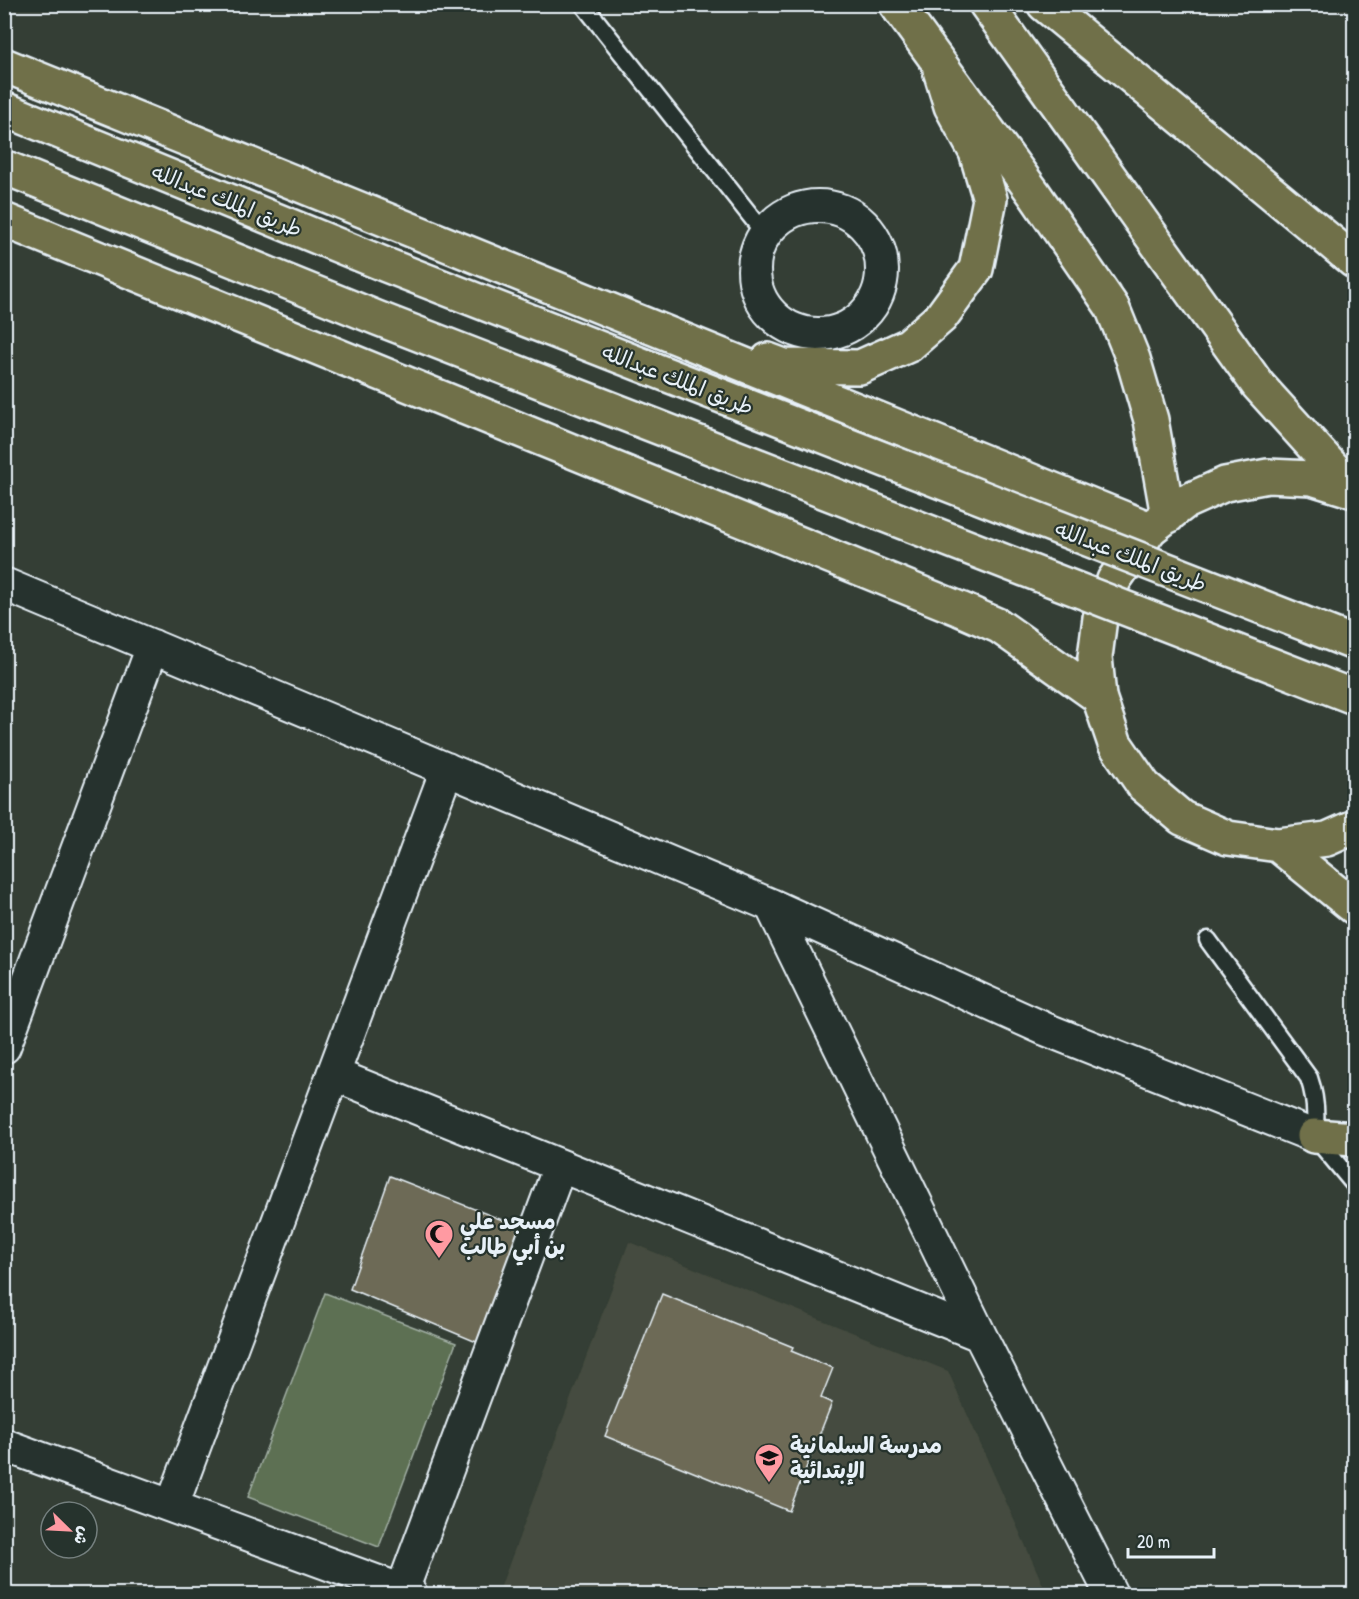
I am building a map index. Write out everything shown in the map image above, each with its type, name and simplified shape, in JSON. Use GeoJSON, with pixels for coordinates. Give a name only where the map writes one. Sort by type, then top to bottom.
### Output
{"type":"FeatureCollection","features":[{"type":"Feature","properties":{"kind":"main road"},"geometry":{"type":"LineString","coordinates":[[896,4],[1035,195],[1112,307],[1133,359],[1151,420],[1159,522]]}},
{"type":"Feature","properties":{"kind":"main road"},"geometry":{"type":"LineString","coordinates":[[986,4],[1258,386],[1354,491]]}},
{"type":"Feature","properties":{"kind":"main road"},"geometry":{"type":"LineString","coordinates":[[1044,4],[1354,261]]}},
{"type":"Feature","properties":{"kind":"main road"},"geometry":{"type":"LineString","coordinates":[[472,253],[784,366],[860,367],[909,345],[941,317],[976,269],[990,199],[975,152],[951,106],[936,60]]}},
{"type":"Feature","properties":{"kind":"main road"},"geometry":{"type":"LineString","coordinates":[[4,65],[472,253],[1159,522]]}},
{"type":"Feature","properties":{"kind":"main road","name":"طريق الملك عبدالله"},"geometry":{"type":"LineString","coordinates":[[4,109],[386,265],[1354,643]]}},
{"type":"Feature","properties":{"kind":"main road"},"geometry":{"type":"LineString","coordinates":[[4,167],[377,318],[1354,697]]}},
{"type":"Feature","properties":{"kind":"main road"},"geometry":{"type":"LineString","coordinates":[[4,220],[960,609],[999,626],[1099,697]]}},
{"type":"Feature","properties":{"kind":"main road"},"geometry":{"type":"LineString","coordinates":[[1354,491],[1312,478],[1268,476],[1226,484],[1185,502],[1159,522],[1114,580],[1100,618],[1095,657],[1099,697],[1115,744],[1144,786],[1182,818],[1228,838],[1278,845],[1327,839],[1354,827]]}},
{"type":"Feature","properties":{"kind":"main road"},"geometry":{"type":"LineString","coordinates":[[1278,845],[1354,906]]}},
{"type":"Feature","properties":{"kind":"main road"},"geometry":{"type":"LineString","coordinates":[[1314,1136],[1354,1139]]}},
{"type":"Feature","properties":{"kind":"street"},"geometry":{"type":"LineString","coordinates":[[805,207],[830,207],[852,216],[865,226],[880,254],[882,270],[874,301],[851,325],[835,332],[817,334],[801,332],[785,325],[771,314],[761,300],[755,284],[754,267],[758,249],[765,234],[776,221],[790,212],[805,207]]}},
{"type":"Feature","properties":{"kind":"street"},"geometry":{"type":"LineString","coordinates":[[4,584],[771,905],[1045,1029],[1314,1136]]}},
{"type":"Feature","properties":{"kind":"street"},"geometry":{"type":"LineString","coordinates":[[4,1047],[153,646]]}},
{"type":"Feature","properties":{"kind":"street"},"geometry":{"type":"LineString","coordinates":[[172,1506],[447,769]]}},
{"type":"Feature","properties":{"kind":"street"},"geometry":{"type":"LineString","coordinates":[[771,905],[980,1335],[1111,1594]]}},
{"type":"Feature","properties":{"kind":"street"},"geometry":{"type":"LineString","coordinates":[[333,1074],[980,1335]]}},
{"type":"Feature","properties":{"kind":"street"},"geometry":{"type":"LineString","coordinates":[[4,1445],[407,1593],[560,1166]]}},
{"type":"Feature","properties":{"kind":"lane"},"geometry":{"type":"LineString","coordinates":[[583,4],[765,234]]}},
{"type":"Feature","properties":{"kind":"lane"},"geometry":{"type":"LineString","coordinates":[[1208,940],[1309,1078],[1315,1094],[1314,1136],[1354,1185]]}},
{"type":"Feature","properties":{"kind":"shaded area","name":"مدرسة السلمانية الإبتدائية"},"geometry":{"type":"Polygon","coordinates":[[[629,1242],[948,1371],[1047,1594],[498,1594],[629,1242]]]}},
{"type":"Feature","properties":{"kind":"green space"},"geometry":{"type":"Polygon","coordinates":[[[325,1293],[456,1343],[379,1547],[248,1497],[325,1293]]]}},
{"type":"Feature","properties":{"kind":"building","name":"مسجد علي بن أبي طالب"},"geometry":{"type":"Polygon","coordinates":[[[390,1176],[528,1230],[486,1346],[350,1289],[390,1176]]]}},
{"type":"Feature","properties":{"kind":"building"},"geometry":{"type":"Polygon","coordinates":[[[662,1294],[793,1347],[791,1351],[833,1368],[821,1398],[832,1403],[789,1511],[605,1436],[662,1294]]]}},
{"type":"Feature","properties":{"kind":"place","name":"مسجد علي بن أبي طالب"},"geometry":{"type":"Point","coordinates":[439,1260]}},
{"type":"Feature","properties":{"kind":"place","name":"مدرسة السلمانية الإبتدائية"},"geometry":{"type":"Point","coordinates":[769,1484]}}]}
